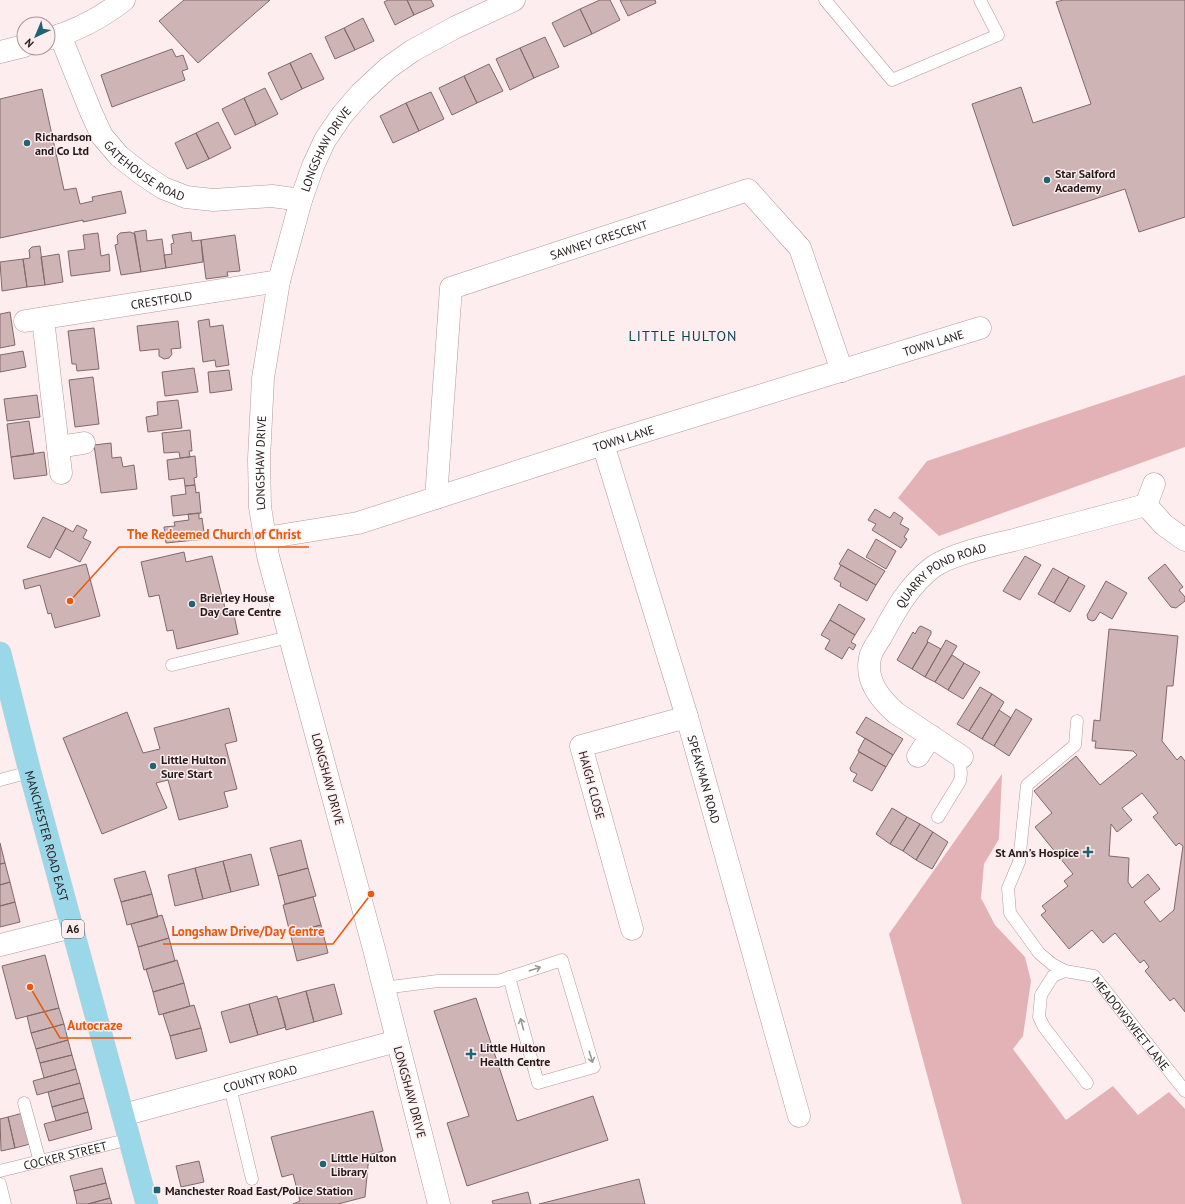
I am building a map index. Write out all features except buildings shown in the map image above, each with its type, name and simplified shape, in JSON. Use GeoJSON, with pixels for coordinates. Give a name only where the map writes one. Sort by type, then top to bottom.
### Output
{"type":"FeatureCollection","features":[{"type":"Feature","properties":{"kind":"main road","name":"MANCHESTER ROAD EAST"},"geometry":{"type":"LineString","coordinates":[[0,653],[30,772],[147,1204]]}},
{"type":"Feature","properties":{"kind":"street"},"geometry":{"type":"LineString","coordinates":[[56,36],[89,23],[124,0]]}},
{"type":"Feature","properties":{"kind":"street","name":"LONGSHAW DRIVE"},"geometry":{"type":"LineString","coordinates":[[439,1204],[384,988],[268,556],[260,507],[259,459],[262,386],[279,280],[301,200],[313,166],[325,140],[342,115],[361,93],[388,68],[412,50],[456,27],[514,0]]}},
{"type":"Feature","properties":{"kind":"street","name":"GATEHOUSE ROAD"},"geometry":{"type":"LineString","coordinates":[[56,41],[102,136],[119,156],[163,188],[186,197],[213,200],[272,196],[301,200]]}},
{"type":"Feature","properties":{"kind":"street"},"geometry":{"type":"LineString","coordinates":[[0,52],[16,48]]}},
{"type":"Feature","properties":{"kind":"street","name":"SAWNEY CRESCENT"},"geometry":{"type":"LineString","coordinates":[[436,498],[451,288],[748,190],[800,248],[842,371]]}},
{"type":"Feature","properties":{"kind":"street","name":"CRESTFOLD"},"geometry":{"type":"LineString","coordinates":[[61,473],[58,448],[34,320],[279,280]]}},
{"type":"Feature","properties":{"kind":"street","name":"TOWN LANE"},"geometry":{"type":"LineString","coordinates":[[265,538],[358,523],[603,444],[980,328]]}},
{"type":"Feature","properties":{"kind":"street"},"geometry":{"type":"LineString","coordinates":[[58,448],[84,443]]}},
{"type":"Feature","properties":{"kind":"street","name":"SPEAKMAN ROAD"},"geometry":{"type":"LineString","coordinates":[[603,444],[687,717],[799,1116]]}},
{"type":"Feature","properties":{"kind":"street"},"geometry":{"type":"LineString","coordinates":[[1154,484],[1146,505],[1164,525],[1185,540]]}},
{"type":"Feature","properties":{"kind":"street","name":"QUARRY POND ROAD"},"geometry":{"type":"LineString","coordinates":[[960,756],[896,713],[886,705],[876,690],[869,672],[870,658],[894,611],[919,579],[934,566],[956,556],[1146,505]]}},
{"type":"Feature","properties":{"kind":"street","name":"HAIGH CLOSE"},"geometry":{"type":"LineString","coordinates":[[632,929],[581,746],[687,717]]}},
{"type":"Feature","properties":{"kind":"street"},"geometry":{"type":"LineString","coordinates":[[918,756],[931,736]]}},
{"type":"Feature","properties":{"kind":"street"},"geometry":{"type":"LineString","coordinates":[[0,945],[72,927]]}},
{"type":"Feature","properties":{"kind":"street","name":"COUNTY ROAD"},"geometry":{"type":"LineString","coordinates":[[123,1116],[230,1088],[397,1041]]}},
{"type":"Feature","properties":{"kind":"lane"},"geometry":{"type":"LineString","coordinates":[[825,0],[892,80],[998,35],[980,0]]}},
{"type":"Feature","properties":{"kind":"lane"},"geometry":{"type":"LineString","coordinates":[[172,665],[290,637]]}},
{"type":"Feature","properties":{"kind":"lane"},"geometry":{"type":"LineString","coordinates":[[1065,971],[1052,964],[1039,953],[1010,913],[1008,888],[1019,862],[1027,785],[1075,745],[1077,721]]}},
{"type":"Feature","properties":{"kind":"lane"},"geometry":{"type":"LineString","coordinates":[[938,817],[960,781],[960,756]]}},
{"type":"Feature","properties":{"kind":"lane"},"geometry":{"type":"LineString","coordinates":[[0,780],[30,772]]}},
{"type":"Feature","properties":{"kind":"lane"},"geometry":{"type":"LineString","coordinates":[[384,988],[438,981],[504,979],[562,960],[594,1067],[538,1083],[504,979]]}},
{"type":"Feature","properties":{"kind":"lane"},"geometry":{"type":"LineString","coordinates":[[1065,971],[1053,976],[1041,995],[1039,1017],[1044,1028],[1088,1082]]}},
{"type":"Feature","properties":{"kind":"lane","name":"MEADOWSWEET LANE"},"geometry":{"type":"LineString","coordinates":[[1065,971],[1094,976],[1185,1091]]}},
{"type":"Feature","properties":{"kind":"lane"},"geometry":{"type":"LineString","coordinates":[[230,1088],[252,1179]]}},
{"type":"Feature","properties":{"kind":"lane"},"geometry":{"type":"LineString","coordinates":[[24,1103],[40,1162]]}},
{"type":"Feature","properties":{"kind":"lane","name":"COCKER STREET"},"geometry":{"type":"LineString","coordinates":[[0,1171],[130,1140]]}},
{"type":"Feature","properties":{"kind":"lane"},"geometry":{"type":"LineString","coordinates":[[0,1184],[5,1204]]}},
{"type":"Feature","properties":{"kind":"shaded area"},"geometry":{"type":"Polygon","coordinates":[[[1185,375],[1185,447],[939,536],[898,498],[927,461],[1185,375]]]}},
{"type":"Feature","properties":{"kind":"shaded area"},"geometry":{"type":"Polygon","coordinates":[[[1002,774],[999,839],[984,864],[981,898],[995,925],[1025,957],[1031,981],[1023,1036],[1013,1049],[1066,1120],[1113,1086],[1138,1115],[1169,1092],[1185,1109],[1185,1204],[962,1204],[889,934],[1002,774]]]}},
{"type":"Feature","properties":{"kind":"place","name":"Richardson and Co Ltd"},"geometry":{"type":"Point","coordinates":[27,143]}},
{"type":"Feature","properties":{"kind":"place","name":"Star Salford Academy"},"geometry":{"type":"Point","coordinates":[1047,180]}},
{"type":"Feature","properties":{"kind":"place","name":"The Redeemed Church of Christ"},"geometry":{"type":"Point","coordinates":[70,601]}},
{"type":"Feature","properties":{"kind":"place","name":"Brierley House Day Care Centre"},"geometry":{"type":"Point","coordinates":[192,604]}},
{"type":"Feature","properties":{"kind":"place","name":"Little Hulton Sure Start"},"geometry":{"type":"Point","coordinates":[153,766]}},
{"type":"Feature","properties":{"kind":"place","name":"St Ann's Hospice"},"geometry":{"type":"Point","coordinates":[1088,852]}},
{"type":"Feature","properties":{"kind":"place","name":"Longshaw Drive/Day Centre"},"geometry":{"type":"Point","coordinates":[371,894]}},
{"type":"Feature","properties":{"kind":"place","name":"Autocraze"},"geometry":{"type":"Point","coordinates":[30,987]}},
{"type":"Feature","properties":{"kind":"place","name":"Little Hulton Health Centre"},"geometry":{"type":"Point","coordinates":[471,1054]}},
{"type":"Feature","properties":{"kind":"place","name":"Little Hulton Library"},"geometry":{"type":"Point","coordinates":[323,1164]}},
{"type":"Feature","properties":{"kind":"place","name":"Manchester Road East/Police Station"},"geometry":{"type":"Point","coordinates":[157,1190]}},
{"type":"Feature","properties":{"kind":"district","name":"LITTLE HULTON"},"geometry":{"type":"Point","coordinates":[683,336]}}]}
